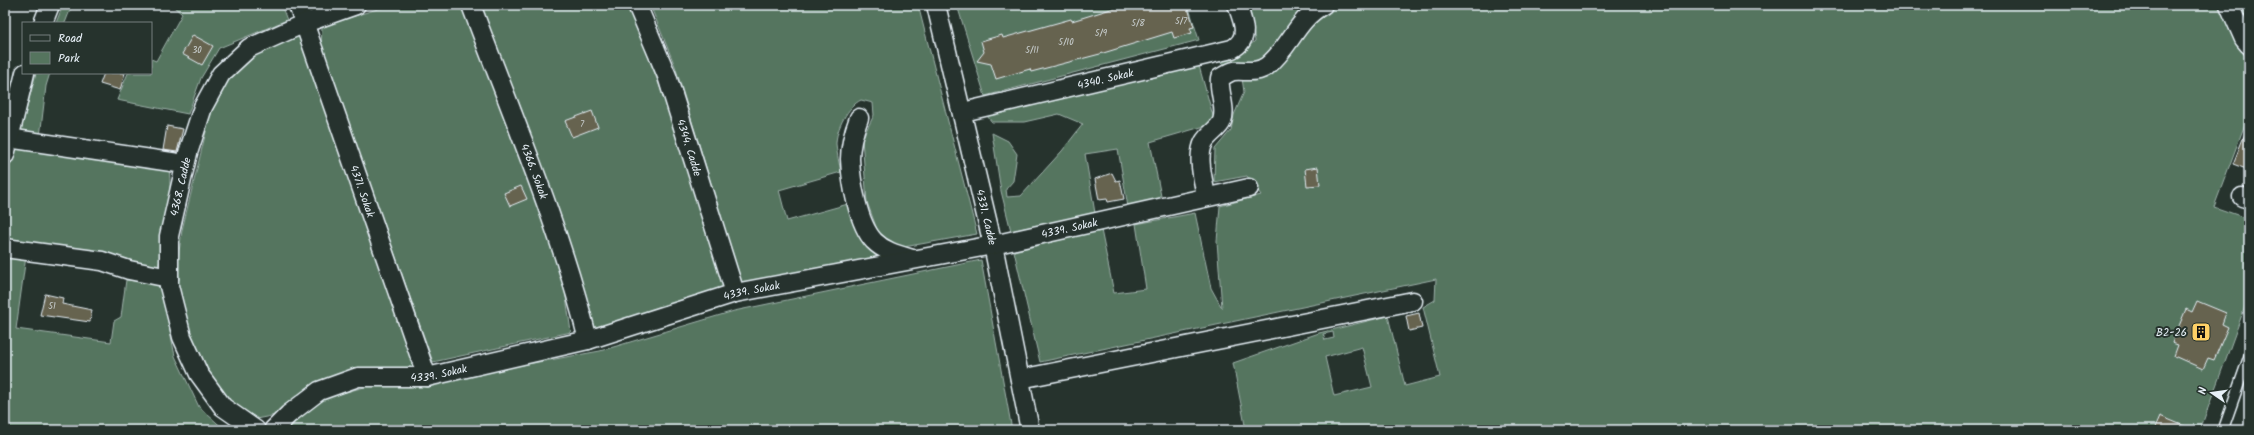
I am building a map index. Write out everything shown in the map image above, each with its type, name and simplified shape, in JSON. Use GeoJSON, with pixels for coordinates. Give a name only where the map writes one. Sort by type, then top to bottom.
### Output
{"type":"FeatureCollection","features":[{"type":"Feature","properties":{"kind":"street","name":"4371. Sokak"},"geometry":{"type":"LineString","coordinates":[[298,5],[427,376]]}},
{"type":"Feature","properties":{"kind":"street","name":"4368. Cadde"},"geometry":{"type":"LineString","coordinates":[[256,430],[223,407],[199,374],[182,337],[169,278],[169,236],[185,164],[203,107],[221,74],[249,48],[305,23],[356,5]]}},
{"type":"Feature","properties":{"kind":"street","name":"4366. Sokak"},"geometry":{"type":"LineString","coordinates":[[471,5],[543,197],[577,296],[588,340]]}},
{"type":"Feature","properties":{"kind":"street","name":"4344. Cadde"},"geometry":{"type":"LineString","coordinates":[[637,5],[667,76],[734,293]]}},
{"type":"Feature","properties":{"kind":"street","name":"4331. Cadde"},"geometry":{"type":"LineString","coordinates":[[936,5],[963,112],[993,245],[1030,430]]}},
{"type":"Feature","properties":{"kind":"street","name":"4340. Sokak"},"geometry":{"type":"LineString","coordinates":[[963,112],[1232,49],[1240,45],[1244,38],[1243,22],[1237,5]]}},
{"type":"Feature","properties":{"kind":"street"},"geometry":{"type":"LineString","coordinates":[[1206,197],[1201,157],[1204,143],[1222,121],[1223,106],[1219,87],[1220,78],[1232,71],[1251,72],[1266,67],[1279,54],[1310,12],[1323,5]]}},
{"type":"Feature","properties":{"kind":"street"},"geometry":{"type":"LineString","coordinates":[[2230,5],[2244,39],[2249,45]]}},
{"type":"Feature","properties":{"kind":"street"},"geometry":{"type":"LineString","coordinates":[[25,74],[9,117],[6,146],[185,164]]}},
{"type":"Feature","properties":{"kind":"street"},"geometry":{"type":"LineString","coordinates":[[859,118],[852,136],[850,159],[857,202],[865,228],[875,241],[889,251],[916,260]]}},
{"type":"Feature","properties":{"kind":"street","name":"4339. Sokak"},"geometry":{"type":"LineString","coordinates":[[273,430],[294,410],[319,391],[358,377],[427,376],[588,340],[734,293],[993,245],[1249,188]]}},
{"type":"Feature","properties":{"kind":"street"},"geometry":{"type":"LineString","coordinates":[[5,248],[102,261],[129,270],[169,278]]}},
{"type":"Feature","properties":{"kind":"street"},"geometry":{"type":"LineString","coordinates":[[1020,379],[1413,301]]}},
{"type":"Feature","properties":{"kind":"lane"},"geometry":{"type":"LineString","coordinates":[[2223,430],[2249,356]]}},
{"type":"Feature","properties":{"kind":"green space"},"geometry":{"type":"Polygon","coordinates":[[[63,5],[72,5],[65,22],[56,22],[63,5]]]}},
{"type":"Feature","properties":{"kind":"green space"},"geometry":{"type":"Polygon","coordinates":[[[172,5],[281,5],[287,20],[219,48],[201,78],[188,114],[117,100],[128,74],[152,74],[152,59],[156,61],[182,14],[172,5]]]}},
{"type":"Feature","properties":{"kind":"green space"},"geometry":{"type":"Polygon","coordinates":[[[391,5],[467,5],[563,276],[571,332],[433,362],[321,46],[322,28],[334,22],[391,5]]]}},
{"type":"Feature","properties":{"kind":"green space"},"geometry":{"type":"Polygon","coordinates":[[[480,5],[629,5],[689,164],[726,287],[596,330],[522,111],[480,5]]]}},
{"type":"Feature","properties":{"kind":"green space"},"geometry":{"type":"Polygon","coordinates":[[[650,5],[918,5],[977,234],[898,248],[887,243],[878,232],[867,202],[862,139],[874,115],[873,103],[861,100],[856,103],[847,113],[838,132],[836,144],[841,172],[779,190],[787,221],[848,204],[887,259],[742,285],[675,66],[650,5]]]}},
{"type":"Feature","properties":{"kind":"green space"},"geometry":{"type":"Polygon","coordinates":[[[957,5],[1188,5],[1199,40],[985,96],[957,5]]]}},
{"type":"Feature","properties":{"kind":"green space"},"geometry":{"type":"Polygon","coordinates":[[[1249,5],[1304,5],[1282,40],[1258,66],[1230,66],[1220,62],[1238,55],[1255,41],[1249,5]]]}},
{"type":"Feature","properties":{"kind":"green space"},"geometry":{"type":"Polygon","coordinates":[[[2221,5],[2244,55],[2249,59],[2249,125],[2245,124],[2214,207],[2249,219],[2249,301],[2247,301],[2200,430],[1246,430],[1233,363],[1319,333],[1388,316],[1405,386],[1440,377],[1423,307],[1435,300],[1436,279],[1040,362],[1014,251],[1101,230],[1114,293],[1146,289],[1136,224],[1195,213],[1211,288],[1222,308],[1217,241],[1220,206],[1261,195],[1247,176],[1214,182],[1215,149],[1231,130],[1234,115],[1244,92],[1242,78],[1293,40],[1331,6],[2221,5]],[[1333,332],[1323,334],[1325,340],[1334,338],[1333,332]],[[1362,347],[1325,357],[1334,396],[1372,387],[1362,347]]]}},
{"type":"Feature","properties":{"kind":"green space"},"geometry":{"type":"Polygon","coordinates":[[[2235,5],[2249,5],[2249,21],[2246,27],[2235,5]]]}},
{"type":"Feature","properties":{"kind":"green space"},"geometry":{"type":"Polygon","coordinates":[[[302,33],[419,370],[386,371],[276,415],[256,419],[233,407],[198,362],[182,319],[177,277],[179,252],[182,230],[213,103],[223,82],[258,52],[302,33]]]}},
{"type":"Feature","properties":{"kind":"green space"},"geometry":{"type":"Polygon","coordinates":[[[1199,66],[1215,123],[1150,142],[1162,201],[1128,207],[1118,149],[1085,154],[1095,213],[1011,231],[1001,191],[992,133],[1008,141],[1017,154],[1013,181],[1006,189],[1007,197],[1021,196],[1062,151],[1083,124],[1059,114],[1024,122],[992,122],[987,116],[1138,79],[1199,66]]]}},
{"type":"Feature","properties":{"kind":"green space"},"geometry":{"type":"Polygon","coordinates":[[[36,74],[50,74],[46,86],[40,137],[29,135],[21,130],[36,74]]]}},
{"type":"Feature","properties":{"kind":"green space"},"geometry":{"type":"Polygon","coordinates":[[[18,148],[169,168],[170,205],[167,234],[156,269],[6,240],[4,231],[4,192],[9,165],[18,148]]]}},
{"type":"Feature","properties":{"kind":"green space"},"geometry":{"type":"Polygon","coordinates":[[[12,254],[26,256],[16,329],[111,342],[114,321],[121,317],[126,280],[157,283],[163,296],[175,356],[199,407],[225,430],[5,430],[5,257],[12,254]]]}},
{"type":"Feature","properties":{"kind":"green space"},"geometry":{"type":"Polygon","coordinates":[[[981,260],[1012,430],[286,430],[321,399],[368,386],[455,377],[600,351],[734,311],[981,260]]]}},
{"type":"Feature","properties":{"kind":"building"},"geometry":{"type":"Polygon","coordinates":[[[1124,5],[1187,5],[1194,27],[1190,28],[1192,33],[1174,38],[1172,32],[1100,54],[1031,72],[1030,69],[996,79],[991,64],[977,61],[984,52],[981,41],[1002,35],[1003,38],[1071,19],[1072,21],[1124,5]]]}},
{"type":"Feature","properties":{"kind":"building"},"geometry":{"type":"Polygon","coordinates":[[[193,35],[213,46],[202,65],[182,54],[193,35]]]}},
{"type":"Feature","properties":{"kind":"building"},"geometry":{"type":"Polygon","coordinates":[[[104,74],[125,74],[120,90],[100,84],[104,74]]]}},
{"type":"Feature","properties":{"kind":"building"},"geometry":{"type":"Polygon","coordinates":[[[592,111],[598,127],[572,137],[565,121],[592,111]]]}},
{"type":"Feature","properties":{"kind":"building"},"geometry":{"type":"Polygon","coordinates":[[[167,126],[183,129],[177,152],[163,150],[167,126]]]}},
{"type":"Feature","properties":{"kind":"building"},"geometry":{"type":"Polygon","coordinates":[[[2249,126],[2249,170],[2233,164],[2249,126]]]}},
{"type":"Feature","properties":{"kind":"building"},"geometry":{"type":"Polygon","coordinates":[[[1318,167],[1320,185],[1307,186],[1305,169],[1318,167]]]}},
{"type":"Feature","properties":{"kind":"building"},"geometry":{"type":"Polygon","coordinates":[[[1112,173],[1116,181],[1120,180],[1124,199],[1108,202],[1107,199],[1099,200],[1095,179],[1112,173]]]}},
{"type":"Feature","properties":{"kind":"building"},"geometry":{"type":"Polygon","coordinates":[[[521,186],[527,199],[510,206],[504,193],[521,186]]]}},
{"type":"Feature","properties":{"kind":"building"},"geometry":{"type":"Polygon","coordinates":[[[45,294],[63,298],[62,304],[92,310],[90,322],[40,315],[45,294]]]}},
{"type":"Feature","properties":{"kind":"building","name":"B2-26"},"geometry":{"type":"Polygon","coordinates":[[[2197,301],[2226,313],[2222,324],[2228,327],[2214,360],[2208,358],[2203,369],[2174,356],[2178,345],[2172,343],[2186,309],[2192,312],[2197,301]]]}},
{"type":"Feature","properties":{"kind":"building"},"geometry":{"type":"Polygon","coordinates":[[[1419,313],[1422,328],[1409,331],[1406,316],[1419,313]]]}},
{"type":"Feature","properties":{"kind":"building"},"geometry":{"type":"Polygon","coordinates":[[[2160,416],[2194,430],[2154,430],[2160,416]]]}},
{"type":"Feature","properties":{"kind":"place","name":"B2-26"},"geometry":{"type":"Point","coordinates":[2201,332]}}]}
